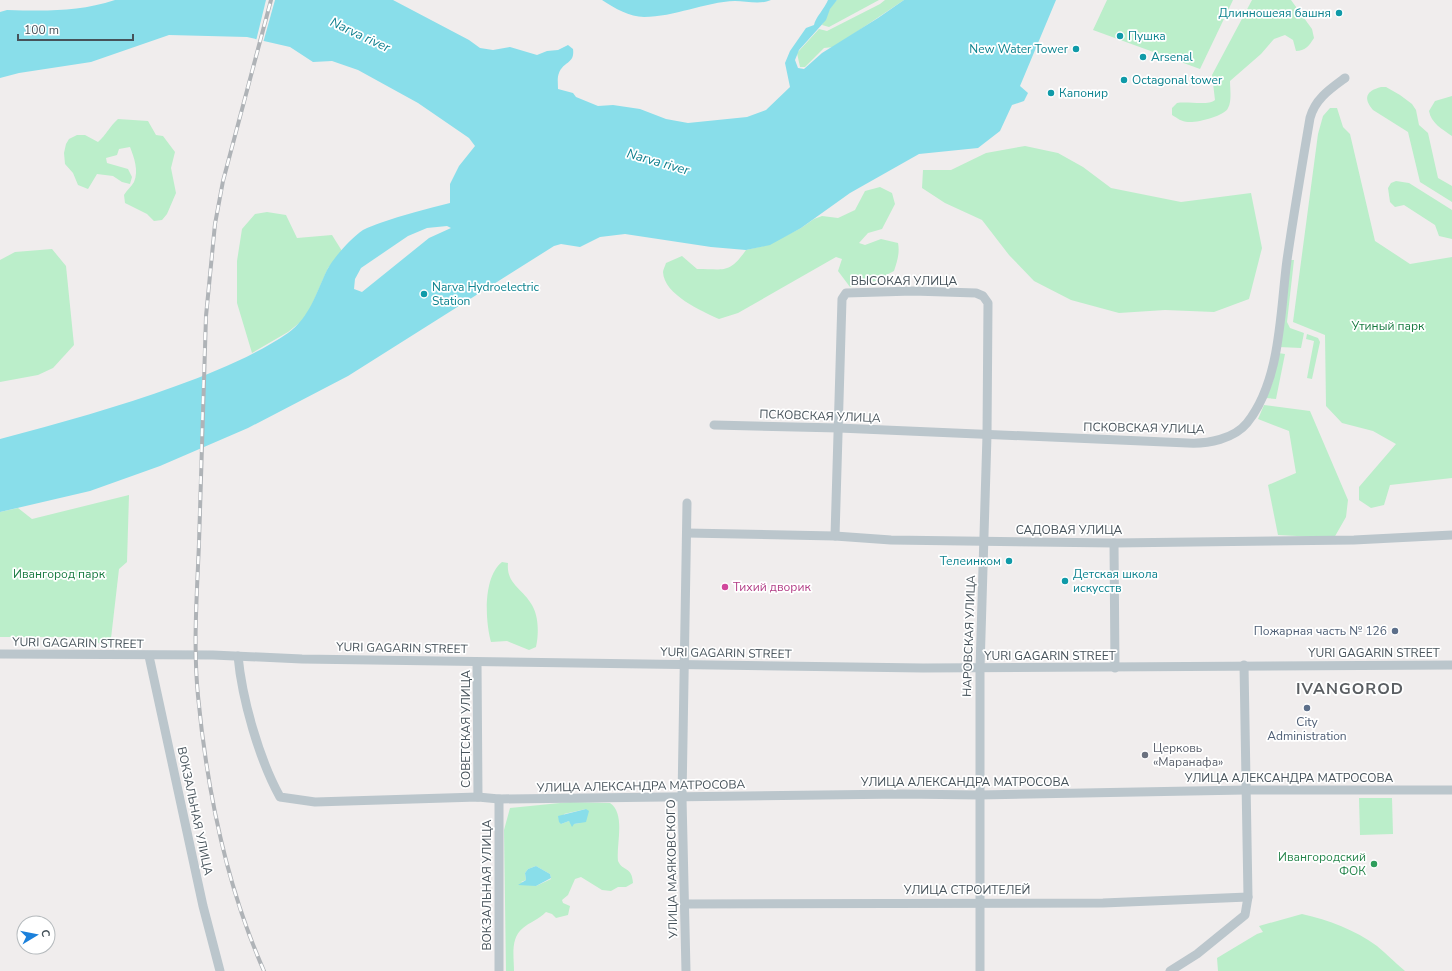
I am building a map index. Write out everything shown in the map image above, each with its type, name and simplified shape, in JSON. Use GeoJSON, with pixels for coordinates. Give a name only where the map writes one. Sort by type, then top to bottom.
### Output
{"type":"FeatureCollection","features":[{"type":"Feature","properties":{"kind":"street","name":"ПСКОВСКАЯ УЛИЦА"},"geometry":{"type":"LineString","coordinates":[[714,425],[839,428],[1203,444],[1230,435],[1242,428],[1263,399],[1270,380],[1288,258],[1313,109],[1319,100],[1345,78]]}},
{"type":"Feature","properties":{"kind":"street","name":"ВЫСОКАЯ УЛИЦА"},"geometry":{"type":"LineString","coordinates":[[835,536],[842,299],[846,292],[913,291],[976,293],[983,296],[988,302]]}},
{"type":"Feature","properties":{"kind":"street","name":"НАРОВСКАЯ УЛИЦА"},"geometry":{"type":"LineString","coordinates":[[980,971],[980,668],[987,435],[988,302]]}},
{"type":"Feature","properties":{"kind":"street","name":"УЛИЦА МАЯКОВСКОГО"},"geometry":{"type":"LineString","coordinates":[[686,971],[682,798],[687,502]]}},
{"type":"Feature","properties":{"kind":"street","name":"САДОВАЯ УЛИЦА"},"geometry":{"type":"LineString","coordinates":[[687,532],[835,536],[880,540],[1114,543],[1354,540],[1452,535]]}},
{"type":"Feature","properties":{"kind":"street"},"geometry":{"type":"LineString","coordinates":[[1114,543],[1115,668]]}},
{"type":"Feature","properties":{"kind":"street","name":"YURI GAGARIN STREET"},"geometry":{"type":"LineString","coordinates":[[0,654],[238,656],[477,662],[980,668],[1452,664]]}},
{"type":"Feature","properties":{"kind":"street","name":"ВОКЗАЛЬНАЯ УЛИЦА"},"geometry":{"type":"LineString","coordinates":[[149,656],[203,906],[220,971]]}},
{"type":"Feature","properties":{"kind":"street","name":"УЛИЦА АЛЕКСАНДРА МАТРОСОВА"},"geometry":{"type":"LineString","coordinates":[[238,656],[244,695],[271,781],[280,797],[315,802],[478,797],[499,799],[682,798],[902,794],[979,795],[1245,790],[1452,790]]}},
{"type":"Feature","properties":{"kind":"street","name":"СОВЕТСКАЯ УЛИЦА"},"geometry":{"type":"LineString","coordinates":[[477,662],[478,797]]}},
{"type":"Feature","properties":{"kind":"street"},"geometry":{"type":"LineString","coordinates":[[1170,971],[1197,954],[1245,915],[1248,897],[1244,665]]}},
{"type":"Feature","properties":{"kind":"street","name":"ВОКЗАЛЬНАЯ УЛИЦА"},"geometry":{"type":"LineString","coordinates":[[499,799],[499,971]]}},
{"type":"Feature","properties":{"kind":"street","name":"УЛИЦА СТРОИТЕЛЕЙ"},"geometry":{"type":"LineString","coordinates":[[685,904],[979,902],[1103,903],[1248,897]]}},
{"type":"Feature","properties":{"kind":"green space"},"geometry":{"type":"Polygon","coordinates":[[[837,0],[879,0],[829,27],[822,25],[830,8],[837,0]]]}},
{"type":"Feature","properties":{"kind":"green space"},"geometry":{"type":"Polygon","coordinates":[[[885,0],[904,0],[834,47],[824,48],[805,67],[800,67],[797,53],[819,29],[827,31],[885,0]]]}},
{"type":"Feature","properties":{"kind":"green space"},"geometry":{"type":"Polygon","coordinates":[[[1107,0],[1233,0],[1200,69],[1093,30],[1107,0]]]}},
{"type":"Feature","properties":{"kind":"green space"},"geometry":{"type":"Polygon","coordinates":[[[1252,0],[1291,0],[1312,29],[1314,38],[1308,46],[1299,51],[1296,51],[1293,40],[1285,35],[1274,39],[1261,54],[1230,81],[1229,105],[1226,111],[1222,114],[1192,122],[1180,120],[1172,115],[1172,108],[1177,103],[1208,103],[1215,100],[1212,75],[1252,0]]]}},
{"type":"Feature","properties":{"kind":"green space"},"geometry":{"type":"Polygon","coordinates":[[[1381,87],[1386,87],[1400,95],[1412,104],[1416,110],[1419,125],[1428,133],[1438,178],[1452,186],[1452,202],[1420,182],[1408,132],[1373,110],[1370,106],[1367,99],[1369,93],[1381,87]]]}},
{"type":"Feature","properties":{"kind":"green space"},"geometry":{"type":"Polygon","coordinates":[[[1452,96],[1452,136],[1432,119],[1429,111],[1435,101],[1452,96]]]}},
{"type":"Feature","properties":{"kind":"green space","name":"Утиный парк"},"geometry":{"type":"Polygon","coordinates":[[[1330,108],[1337,108],[1343,127],[1350,134],[1375,241],[1410,264],[1452,257],[1452,478],[1390,485],[1384,505],[1371,508],[1359,500],[1359,487],[1396,444],[1373,431],[1342,423],[1326,406],[1325,335],[1293,322],[1318,134],[1323,116],[1330,108]]]}},
{"type":"Feature","properties":{"kind":"green space"},"geometry":{"type":"Polygon","coordinates":[[[118,119],[148,121],[156,135],[163,136],[175,152],[171,168],[176,193],[167,214],[162,220],[154,221],[147,214],[125,203],[124,195],[134,182],[136,173],[130,147],[119,149],[117,155],[106,158],[107,163],[128,169],[132,177],[130,184],[122,182],[113,176],[97,174],[88,189],[78,185],[73,173],[65,164],[64,153],[69,139],[77,135],[85,135],[98,142],[118,119]]]}},
{"type":"Feature","properties":{"kind":"green space"},"geometry":{"type":"Polygon","coordinates":[[[1025,146],[1058,153],[1083,167],[1111,188],[1181,202],[1251,193],[1262,248],[1249,299],[1214,312],[1165,310],[1119,313],[1071,300],[1034,281],[1009,255],[982,220],[945,203],[922,188],[923,170],[951,170],[986,153],[1025,146]]]}},
{"type":"Feature","properties":{"kind":"green space"},"geometry":{"type":"Polygon","coordinates":[[[1396,181],[1409,183],[1452,210],[1452,239],[1439,236],[1435,225],[1404,205],[1395,207],[1390,202],[1388,188],[1391,183],[1396,181]]]}},
{"type":"Feature","properties":{"kind":"green space"},"geometry":{"type":"Polygon","coordinates":[[[880,187],[892,193],[895,204],[882,229],[868,233],[859,243],[865,245],[881,239],[898,243],[899,250],[894,271],[875,281],[850,287],[838,271],[842,259],[836,257],[738,313],[719,319],[703,312],[685,301],[670,288],[665,280],[663,272],[666,263],[682,256],[697,269],[720,269],[730,267],[746,250],[767,245],[822,216],[838,218],[855,210],[865,191],[880,187]]]}},
{"type":"Feature","properties":{"kind":"green space"},"geometry":{"type":"Polygon","coordinates":[[[267,212],[286,215],[297,238],[332,235],[342,251],[328,268],[310,309],[303,320],[288,332],[252,353],[237,303],[237,261],[242,229],[255,214],[267,212]]]}},
{"type":"Feature","properties":{"kind":"green space"},"geometry":{"type":"Polygon","coordinates":[[[52,249],[66,266],[74,345],[53,368],[38,375],[0,382],[0,260],[15,252],[52,249]]]}},
{"type":"Feature","properties":{"kind":"green space"},"geometry":{"type":"Polygon","coordinates":[[[1290,260],[1294,260],[1287,322],[1290,328],[1304,333],[1301,348],[1279,347],[1290,260]]]}},
{"type":"Feature","properties":{"kind":"green space"},"geometry":{"type":"Polygon","coordinates":[[[1307,334],[1318,338],[1320,342],[1312,379],[1307,378],[1314,341],[1306,339],[1307,334]]]}},
{"type":"Feature","properties":{"kind":"green space"},"geometry":{"type":"Polygon","coordinates":[[[1278,353],[1285,354],[1276,399],[1266,398],[1273,381],[1278,353]]]}},
{"type":"Feature","properties":{"kind":"green space"},"geometry":{"type":"Polygon","coordinates":[[[1264,405],[1310,411],[1348,500],[1346,517],[1334,538],[1278,535],[1268,485],[1296,473],[1289,431],[1258,419],[1264,405]]]}},
{"type":"Feature","properties":{"kind":"green space","name":"Ивангород парк"},"geometry":{"type":"Polygon","coordinates":[[[129,495],[127,562],[119,569],[110,647],[82,637],[0,637],[0,512],[18,508],[32,519],[129,495]]]}},
{"type":"Feature","properties":{"kind":"green space"},"geometry":{"type":"Polygon","coordinates":[[[502,562],[508,563],[509,576],[530,602],[537,618],[538,630],[536,647],[529,650],[507,641],[491,642],[487,599],[491,578],[502,562]]]}},
{"type":"Feature","properties":{"kind":"green space"},"geometry":{"type":"Polygon","coordinates":[[[1359,798],[1392,798],[1393,834],[1360,835],[1359,798]]]}},
{"type":"Feature","properties":{"kind":"green space"},"geometry":{"type":"Polygon","coordinates":[[[570,802],[610,803],[618,814],[618,861],[622,867],[629,871],[633,883],[626,887],[618,887],[611,891],[602,890],[581,877],[575,879],[568,895],[562,900],[563,903],[570,906],[568,915],[556,918],[552,914],[546,912],[523,928],[519,932],[514,942],[514,971],[506,971],[504,830],[510,808],[570,802]],[[586,809],[564,814],[561,824],[569,821],[574,824],[580,823],[586,809]],[[536,866],[528,869],[525,873],[526,880],[521,882],[536,886],[551,879],[550,874],[536,866]]]}},
{"type":"Feature","properties":{"kind":"green space"},"geometry":{"type":"Polygon","coordinates":[[[1302,914],[1322,919],[1351,930],[1377,946],[1405,971],[1218,971],[1217,958],[1257,934],[1263,932],[1259,926],[1302,914]]]}},
{"type":"Feature","properties":{"kind":"water","name":"Narva river"},"geometry":{"type":"Polygon","coordinates":[[[115,0],[393,0],[469,40],[480,48],[493,50],[510,47],[537,55],[547,51],[558,50],[568,45],[573,49],[573,54],[571,60],[561,69],[559,73],[558,89],[573,93],[576,97],[598,106],[613,105],[640,109],[666,119],[688,123],[747,117],[766,110],[790,87],[785,63],[790,51],[806,28],[814,25],[828,0],[837,0],[830,9],[826,20],[799,50],[795,60],[798,68],[804,69],[822,53],[904,0],[1056,0],[1020,86],[1028,93],[1024,101],[1012,105],[1000,131],[978,148],[919,154],[850,193],[801,228],[770,245],[746,250],[711,247],[625,234],[600,237],[580,247],[561,244],[554,246],[348,376],[248,428],[160,466],[90,491],[0,512],[0,439],[89,414],[176,386],[234,363],[262,349],[288,333],[302,320],[312,304],[327,270],[334,259],[358,233],[389,220],[450,203],[450,184],[459,166],[475,146],[469,138],[418,103],[358,70],[332,61],[313,62],[290,47],[247,37],[169,35],[91,62],[19,73],[0,78],[0,12],[7,10],[35,11],[75,9],[115,0]],[[447,226],[427,228],[408,236],[361,268],[355,279],[354,289],[362,292],[429,238],[451,228],[447,226]]]}},
{"type":"Feature","properties":{"kind":"water"},"geometry":{"type":"Polygon","coordinates":[[[602,0],[771,0],[758,3],[735,1],[724,2],[667,15],[639,17],[617,9],[602,0]]]}},
{"type":"Feature","properties":{"kind":"water"},"geometry":{"type":"Polygon","coordinates":[[[586,809],[589,811],[586,822],[574,824],[572,827],[569,821],[561,824],[559,822],[558,816],[586,809]]]}},
{"type":"Feature","properties":{"kind":"water"},"geometry":{"type":"Polygon","coordinates":[[[536,866],[550,874],[551,878],[536,886],[518,885],[526,880],[525,873],[528,869],[536,866]]]}},
{"type":"Feature","properties":{"kind":"pier"},"geometry":{"type":"Polygon","coordinates":[[[266,0],[275,0],[263,43],[256,41],[266,0]]]}},
{"type":"Feature","properties":{"kind":"railway"},"geometry":{"type":"LineString","coordinates":[[264,971],[239,905],[220,836],[213,802],[198,696],[196,600],[206,316],[215,224],[223,181],[271,0]]}},
{"type":"Feature","properties":{"kind":"place","name":"Длинношеяя башня"},"geometry":{"type":"Point","coordinates":[1339,13]}},
{"type":"Feature","properties":{"kind":"place","name":"Пушка"},"geometry":{"type":"Point","coordinates":[1120,36]}},
{"type":"Feature","properties":{"kind":"place","name":"New Water Tower"},"geometry":{"type":"Point","coordinates":[1076,49]}},
{"type":"Feature","properties":{"kind":"place","name":"Arsenal"},"geometry":{"type":"Point","coordinates":[1143,57]}},
{"type":"Feature","properties":{"kind":"place","name":"Octagonal tower"},"geometry":{"type":"Point","coordinates":[1124,80]}},
{"type":"Feature","properties":{"kind":"place","name":"Капонир"},"geometry":{"type":"Point","coordinates":[1051,93]}},
{"type":"Feature","properties":{"kind":"place","name":"Narva Hydroelectric Station"},"geometry":{"type":"Point","coordinates":[424,294]}},
{"type":"Feature","properties":{"kind":"place","name":"Телеинком"},"geometry":{"type":"Point","coordinates":[1009,561]}},
{"type":"Feature","properties":{"kind":"place","name":"Детская школа искусств"},"geometry":{"type":"Point","coordinates":[1065,581]}},
{"type":"Feature","properties":{"kind":"place","name":"Тихий дворик"},"geometry":{"type":"Point","coordinates":[725,587]}},
{"type":"Feature","properties":{"kind":"place","name":"Пожарная часть № 126"},"geometry":{"type":"Point","coordinates":[1395,631]}},
{"type":"Feature","properties":{"kind":"place","name":"City Administration"},"geometry":{"type":"Point","coordinates":[1307,708]}},
{"type":"Feature","properties":{"kind":"place","name":"Церковь «Маранафа»"},"geometry":{"type":"Point","coordinates":[1145,755]}},
{"type":"Feature","properties":{"kind":"place","name":"Ивангородский ФОК"},"geometry":{"type":"Point","coordinates":[1374,864]}},
{"type":"Feature","properties":{"kind":"district","name":"IVANGOROD"},"geometry":{"type":"Point","coordinates":[1350,689]}}]}
